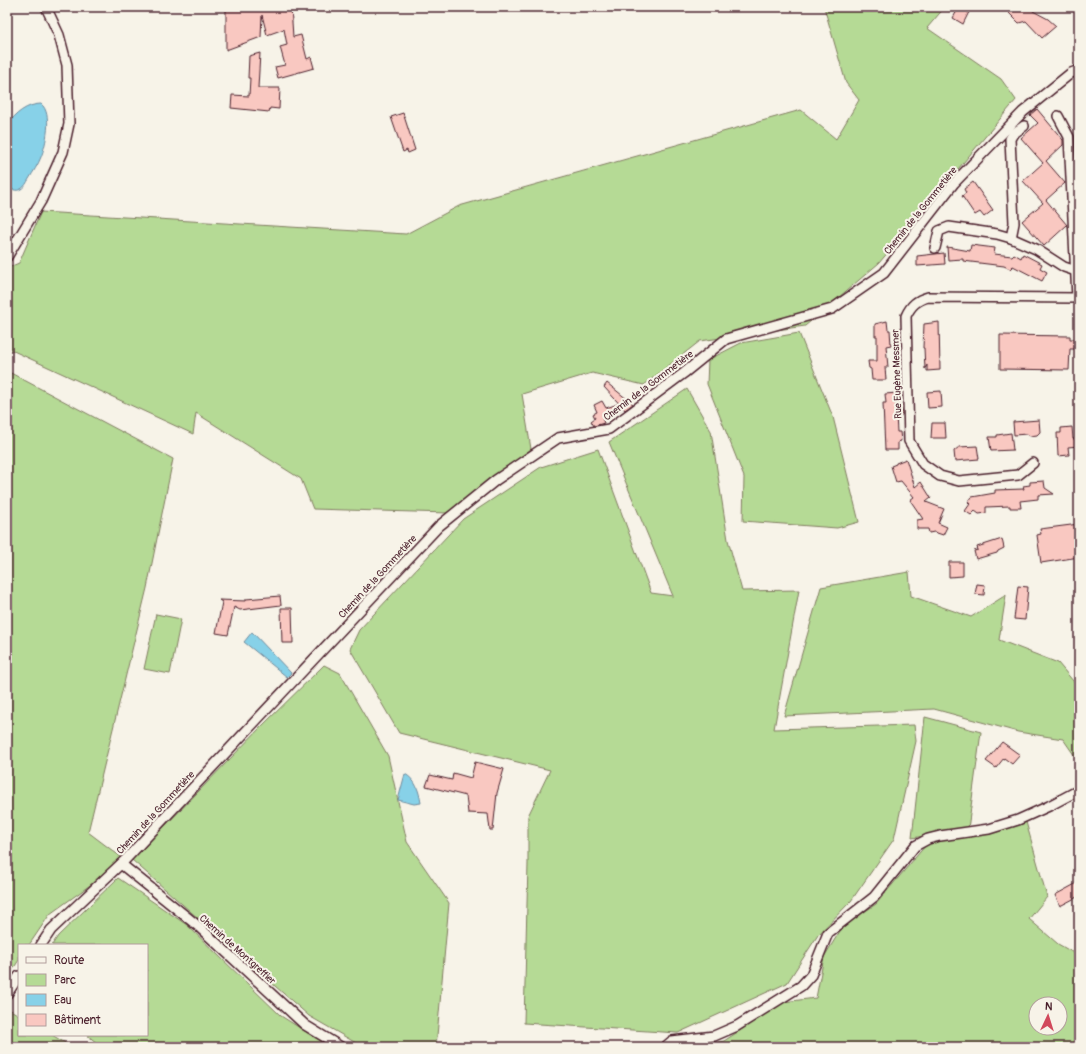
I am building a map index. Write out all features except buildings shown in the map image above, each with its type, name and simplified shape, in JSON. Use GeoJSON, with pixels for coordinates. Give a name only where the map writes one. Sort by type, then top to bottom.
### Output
{"type":"FeatureCollection","features":[{"type":"Feature","properties":{"kind":"street"},"geometry":{"type":"LineString","coordinates":[[7,257],[41,201],[63,152],[69,124],[67,65],[59,35],[46,7]]}},
{"type":"Feature","properties":{"kind":"street","name":"Chemin de la Gommetière"},"geometry":{"type":"LineString","coordinates":[[42,944],[51,930],[121,864],[439,526],[496,480],[558,438],[609,429],[684,373],[726,339],[832,309],[884,273],[954,183],[1023,112],[1071,73],[1079,70]]}},
{"type":"Feature","properties":{"kind":"street","name":"Rue Eugène Messmer"},"geometry":{"type":"LineString","coordinates":[[1033,463],[1018,474],[959,482],[940,476],[923,464],[909,441],[906,316],[911,306],[917,301],[928,297],[1078,298],[1069,137],[1058,116]]}},
{"type":"Feature","properties":{"kind":"street"},"geometry":{"type":"LineString","coordinates":[[1012,238],[1014,223],[1010,139],[1013,134],[1024,126]]}},
{"type":"Feature","properties":{"kind":"street"},"geometry":{"type":"LineString","coordinates":[[935,248],[939,231],[949,227],[997,234],[1012,238],[1036,249],[1064,267],[1076,271]]}},
{"type":"Feature","properties":{"kind":"street"},"geometry":{"type":"LineString","coordinates":[[665,1047],[672,1041],[714,1036],[737,1026],[801,986],[811,975],[828,933],[874,897],[915,846],[928,839],[989,829],[1018,820],[1079,790]]}},
{"type":"Feature","properties":{"kind":"street","name":"Chemin de Montgreffier"},"geometry":{"type":"LineString","coordinates":[[121,864],[198,926],[305,1025],[341,1047]]}},
{"type":"Feature","properties":{"kind":"street"},"geometry":{"type":"LineString","coordinates":[[7,994],[18,978]]}},
{"type":"Feature","properties":{"kind":"green space"},"geometry":{"type":"Polygon","coordinates":[[[824,7],[945,7],[927,28],[1001,79],[1016,100],[879,263],[805,326],[700,341],[644,385],[592,373],[522,394],[531,449],[448,513],[313,509],[301,479],[196,413],[193,434],[7,348],[7,268],[19,263],[41,212],[406,234],[459,206],[801,110],[836,139],[859,100],[846,83],[824,7]]]}},
{"type":"Feature","properties":{"kind":"green space"},"geometry":{"type":"Polygon","coordinates":[[[799,333],[833,417],[859,522],[837,528],[743,521],[744,477],[707,384],[708,360],[741,343],[799,333]]]}},
{"type":"Feature","properties":{"kind":"green space"},"geometry":{"type":"Polygon","coordinates":[[[7,371],[173,459],[147,588],[88,832],[125,860],[50,914],[30,944],[18,944],[18,962],[7,978],[7,371]]]}},
{"type":"Feature","properties":{"kind":"green space"},"geometry":{"type":"Polygon","coordinates":[[[687,389],[711,431],[728,540],[742,591],[799,590],[774,729],[914,725],[916,741],[894,839],[851,901],[818,935],[787,983],[678,1033],[524,1023],[528,816],[550,770],[399,733],[350,649],[359,630],[463,519],[541,467],[598,449],[651,593],[673,596],[609,442],[687,389]]]}},
{"type":"Feature","properties":{"kind":"green space"},"geometry":{"type":"Polygon","coordinates":[[[909,572],[911,596],[971,617],[1006,595],[999,640],[1058,663],[1079,688],[1079,762],[1063,739],[1018,732],[934,709],[784,716],[821,587],[909,572]]]}},
{"type":"Feature","properties":{"kind":"green space"},"geometry":{"type":"Polygon","coordinates":[[[156,614],[181,619],[170,674],[144,669],[156,614]]]}},
{"type":"Feature","properties":{"kind":"green space"},"geometry":{"type":"Polygon","coordinates":[[[324,665],[340,673],[388,756],[407,842],[449,903],[436,1047],[363,1047],[309,1016],[132,860],[261,727],[324,665]]]}},
{"type":"Feature","properties":{"kind":"green space"},"geometry":{"type":"Polygon","coordinates":[[[925,717],[981,732],[968,829],[912,838],[925,717]]]}},
{"type":"Feature","properties":{"kind":"green space"},"geometry":{"type":"Polygon","coordinates":[[[1026,822],[1047,897],[1029,919],[1058,944],[1079,956],[1079,1047],[696,1047],[724,1041],[783,1002],[816,998],[824,957],[843,926],[876,904],[926,845],[968,833],[1026,822]]]}},
{"type":"Feature","properties":{"kind":"green space"},"geometry":{"type":"Polygon","coordinates":[[[118,878],[187,925],[281,1016],[330,1047],[102,1047],[88,1036],[148,1036],[148,944],[53,944],[58,936],[118,878]]]}},
{"type":"Feature","properties":{"kind":"green space"},"geometry":{"type":"Polygon","coordinates":[[[7,1008],[18,1014],[18,1036],[54,1036],[72,1047],[7,1047],[7,1008]]]}},
{"type":"Feature","properties":{"kind":"water"},"geometry":{"type":"Polygon","coordinates":[[[36,104],[41,104],[45,108],[48,122],[43,152],[37,166],[25,186],[19,190],[14,190],[7,186],[7,125],[22,110],[36,104]]]}},
{"type":"Feature","properties":{"kind":"water"},"geometry":{"type":"Polygon","coordinates":[[[252,632],[291,673],[287,677],[244,642],[252,632]]]}},
{"type":"Feature","properties":{"kind":"water"},"geometry":{"type":"Polygon","coordinates":[[[405,774],[412,779],[416,786],[421,803],[414,804],[398,800],[405,774]]]}}]}
